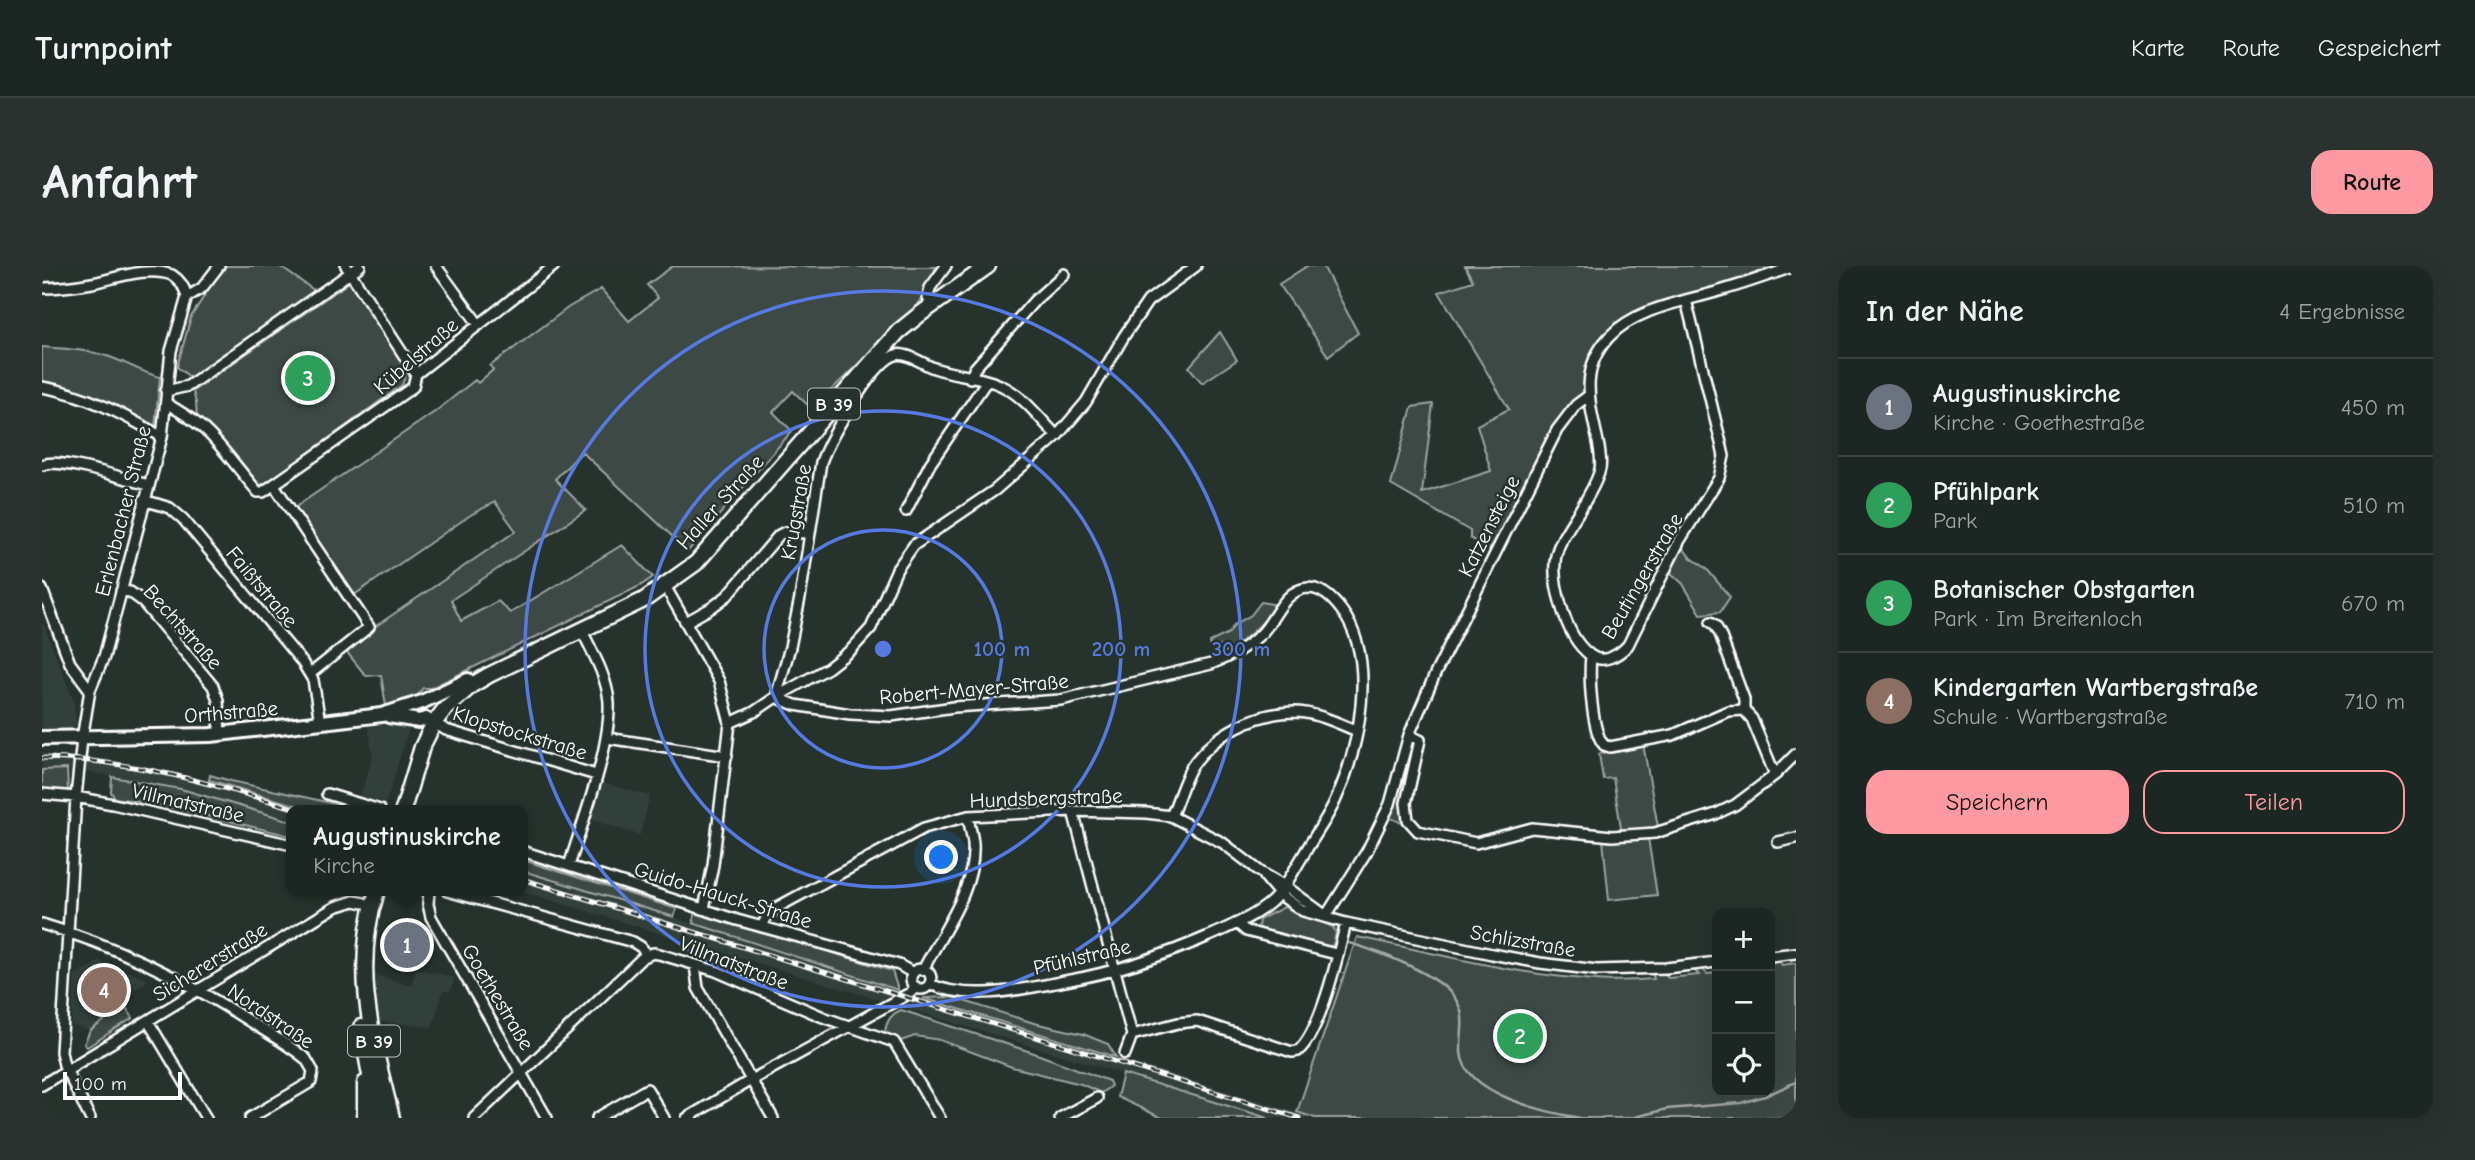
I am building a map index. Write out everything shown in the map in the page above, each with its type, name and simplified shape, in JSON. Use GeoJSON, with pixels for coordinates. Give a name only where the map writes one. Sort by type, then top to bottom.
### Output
{"type":"FeatureCollection","features":[{"type":"Feature","properties":{"kind":"main road","name":"Haller Straße"},"geometry":{"type":"LineString","coordinates":[[665,586],[695,563],[907,324],[988,266]]}},
{"type":"Feature","properties":{"kind":"main road","name":"B 39"},"geometry":{"type":"LineString","coordinates":[[405,805],[436,704],[468,680],[582,631],[644,600],[665,586]]}},
{"type":"Feature","properties":{"kind":"main road","name":"B 39"},"geometry":{"type":"LineString","coordinates":[[396,805],[415,742],[430,721],[472,685],[526,656]]}},
{"type":"Feature","properties":{"kind":"main road","name":"B 39"},"geometry":{"type":"LineString","coordinates":[[376,896],[367,936],[364,986],[392,1118]]}},
{"type":"Feature","properties":{"kind":"main road","name":"B 39"},"geometry":{"type":"LineString","coordinates":[[365,1118],[356,963],[360,921],[366,897]]}},
{"type":"Feature","properties":{"kind":"main road"},"geometry":{"type":"LineString","coordinates":[[362,1033],[378,1118]]}},
{"type":"Feature","properties":{"kind":"street"},"geometry":{"type":"LineString","coordinates":[[42,288],[94,283],[133,269],[152,266],[175,277],[184,287],[187,297],[202,288],[219,266]]}},
{"type":"Feature","properties":{"kind":"street"},"geometry":{"type":"LineString","coordinates":[[166,391],[188,386],[349,270],[360,266]]}},
{"type":"Feature","properties":{"kind":"street"},"geometry":{"type":"LineString","coordinates":[[436,266],[479,325]]}},
{"type":"Feature","properties":{"kind":"street"},"geometry":{"type":"LineString","coordinates":[[932,305],[928,298],[930,288],[946,266]]}},
{"type":"Feature","properties":{"kind":"street"},"geometry":{"type":"LineString","coordinates":[[730,723],[754,712],[776,696],[828,668],[858,642],[871,628],[897,569],[914,545],[995,490],[1057,436],[1086,402],[1124,336],[1148,301],[1196,266]]}},
{"type":"Feature","properties":{"kind":"street","name":"Kübelstraße"},"geometry":{"type":"LineString","coordinates":[[166,403],[195,421],[258,492],[263,492],[413,387],[416,374],[550,267]]}},
{"type":"Feature","properties":{"kind":"street"},"geometry":{"type":"LineString","coordinates":[[1588,396],[1588,383],[1594,362],[1610,335],[1632,320],[1686,300],[1793,267]]}},
{"type":"Feature","properties":{"kind":"street"},"geometry":{"type":"LineString","coordinates":[[349,270],[416,374]]}},
{"type":"Feature","properties":{"kind":"street"},"geometry":{"type":"LineString","coordinates":[[1057,436],[1019,396],[1004,387],[970,378],[975,368],[1035,300],[1064,274]]}},
{"type":"Feature","properties":{"kind":"street","name":"Erlenbacher Straße"},"geometry":{"type":"LineString","coordinates":[[90,1118],[66,1070],[61,1052],[82,738],[90,690],[104,657],[162,437],[173,342],[187,297]]}},
{"type":"Feature","properties":{"kind":"street","name":"Beutingerstraße"},"geometry":{"type":"LineString","coordinates":[[1588,396],[1601,468],[1557,548],[1553,571],[1557,592],[1575,638],[1591,656],[1604,659],[1618,655],[1628,645],[1666,566],[1712,490],[1722,467],[1724,456],[1686,300]]}},
{"type":"Feature","properties":{"kind":"street","name":"Krugstraße"},"geometry":{"type":"LineString","coordinates":[[776,696],[800,598],[821,462],[829,442],[854,401],[887,360],[895,355],[970,378]]}},
{"type":"Feature","properties":{"kind":"street"},"geometry":{"type":"LineString","coordinates":[[906,510],[930,464],[986,382]]}},
{"type":"Feature","properties":{"kind":"street"},"geometry":{"type":"LineString","coordinates":[[42,387],[76,396],[127,416],[162,437]]}},
{"type":"Feature","properties":{"kind":"street","name":"Katzensteige"},"geometry":{"type":"LineString","coordinates":[[1326,916],[1367,851],[1390,804],[1409,736],[1454,632],[1557,430],[1576,405],[1588,396]]}},
{"type":"Feature","properties":{"kind":"street"},"geometry":{"type":"LineString","coordinates":[[42,465],[49,462],[65,463],[148,485]]}},
{"type":"Feature","properties":{"kind":"street"},"geometry":{"type":"LineString","coordinates":[[274,485],[369,626],[310,674]]}},
{"type":"Feature","properties":{"kind":"street","name":"Faißtstraße"},"geometry":{"type":"LineString","coordinates":[[144,500],[170,508],[183,519],[310,674],[320,722]]}},
{"type":"Feature","properties":{"kind":"street"},"geometry":{"type":"LineString","coordinates":[[685,622],[727,596],[779,534],[808,533]]}},
{"type":"Feature","properties":{"kind":"street"},"geometry":{"type":"LineString","coordinates":[[665,586],[719,681],[730,723],[713,865],[704,909]]}},
{"type":"Feature","properties":{"kind":"street","name":"Robert-Mayer-Straße"},"geometry":{"type":"LineString","coordinates":[[776,696],[795,705],[850,714],[891,716],[954,707],[1061,700],[1083,696],[1211,664],[1235,655],[1262,634],[1281,606],[1293,594],[1308,588],[1318,589],[1339,606],[1356,639],[1362,671],[1357,731],[1350,761],[1335,801],[1282,890]]}},
{"type":"Feature","properties":{"kind":"street"},"geometry":{"type":"LineString","coordinates":[[42,589],[70,663],[90,690]]}},
{"type":"Feature","properties":{"kind":"street","name":"Bechtstraße"},"geometry":{"type":"LineString","coordinates":[[121,591],[130,592],[141,600],[213,686],[218,700],[220,734]]}},
{"type":"Feature","properties":{"kind":"street"},"geometry":{"type":"LineString","coordinates":[[1711,622],[1716,625],[1725,647],[1744,699],[1744,710],[1752,719],[1775,775]]}},
{"type":"Feature","properties":{"kind":"street"},"geometry":{"type":"LineString","coordinates":[[569,866],[607,738],[609,702],[605,683],[582,631]]}},
{"type":"Feature","properties":{"kind":"street"},"geometry":{"type":"LineString","coordinates":[[1591,656],[1597,732],[1604,745],[1610,747],[1673,735],[1728,711],[1744,710]]}},
{"type":"Feature","properties":{"kind":"street","name":"Orthstraße"},"geometry":{"type":"LineString","coordinates":[[42,738],[220,734],[382,715],[407,708],[468,680]]}},
{"type":"Feature","properties":{"kind":"street"},"geometry":{"type":"LineString","coordinates":[[407,708],[421,710],[430,721]]}},
{"type":"Feature","properties":{"kind":"street"},"geometry":{"type":"LineString","coordinates":[[1171,816],[1191,768],[1208,748],[1226,733],[1249,721],[1265,716],[1300,713],[1357,731]]}},
{"type":"Feature","properties":{"kind":"street","name":"Orthstraße"},"geometry":{"type":"LineString","coordinates":[[382,715],[430,721]]}},
{"type":"Feature","properties":{"kind":"street","name":"Klopstockstraße"},"geometry":{"type":"LineString","coordinates":[[430,721],[446,730],[596,775]]}},
{"type":"Feature","properties":{"kind":"street"},"geometry":{"type":"LineString","coordinates":[[1409,736],[1420,740],[1406,803],[1408,820],[1418,831],[1476,843],[1532,828],[1612,836],[1655,833],[1716,814],[1748,797],[1796,754]]}},
{"type":"Feature","properties":{"kind":"street"},"geometry":{"type":"LineString","coordinates":[[607,738],[727,756]]}},
{"type":"Feature","properties":{"kind":"street","name":"Villmatstraße"},"geometry":{"type":"LineString","coordinates":[[42,794],[76,797],[286,844]]}},
{"type":"Feature","properties":{"kind":"street"},"geometry":{"type":"LineString","coordinates":[[327,794],[363,805]]}},
{"type":"Feature","properties":{"kind":"street"},"geometry":{"type":"LineString","coordinates":[[1073,811],[1132,1035],[1125,1054]]}},
{"type":"Feature","properties":{"kind":"street","name":"Hundsbergstraße"},"geometry":{"type":"LineString","coordinates":[[762,927],[766,918],[776,908],[894,844],[925,828],[968,816],[1073,811],[1171,816],[1223,843],[1282,890]]}},
{"type":"Feature","properties":{"kind":"street"},"geometry":{"type":"LineString","coordinates":[[918,972],[930,975],[930,984],[922,989],[912,982],[918,972],[957,908],[967,884],[973,842],[968,816]]}},
{"type":"Feature","properties":{"kind":"street"},"geometry":{"type":"LineString","coordinates":[[1778,842],[1796,838]]}},
{"type":"Feature","properties":{"kind":"street","name":"Guido-Hauck-Straße"},"geometry":{"type":"LineString","coordinates":[[528,853],[762,927],[918,972]]}},
{"type":"Feature","properties":{"kind":"street","name":"Schlizstraße"},"geometry":{"type":"LineString","coordinates":[[1282,890],[1303,911],[1346,923],[1565,967],[1636,970],[1712,962]]}},
{"type":"Feature","properties":{"kind":"street","name":"Pfühlstraße"},"geometry":{"type":"LineString","coordinates":[[930,984],[948,991],[991,992],[1063,982],[1114,970],[1166,953],[1237,923],[1261,909],[1282,890]]}},
{"type":"Feature","properties":{"kind":"street","name":"Goethestraße"},"geometry":{"type":"LineString","coordinates":[[429,896],[431,917],[547,1118]]}},
{"type":"Feature","properties":{"kind":"street","name":"Villmatstraße"},"geometry":{"type":"LineString","coordinates":[[465,896],[634,942],[647,955],[659,954],[716,971],[896,1044],[940,1118]]}},
{"type":"Feature","properties":{"kind":"street","name":"Sichererstraße"},"geometry":{"type":"LineString","coordinates":[[42,1085],[335,908],[366,897]]}},
{"type":"Feature","properties":{"kind":"street"},"geometry":{"type":"LineString","coordinates":[[1237,923],[1246,931],[1255,934],[1336,954]]}},
{"type":"Feature","properties":{"kind":"street"},"geometry":{"type":"LineString","coordinates":[[1132,1035],[1178,1023],[1198,1021],[1292,1052],[1298,1051],[1308,1040],[1330,985],[1346,923]]}},
{"type":"Feature","properties":{"kind":"street","name":"Nordstraße"},"geometry":{"type":"LineString","coordinates":[[42,924],[127,955],[200,989],[303,1056],[312,1066],[312,1080],[250,1118]]}},
{"type":"Feature","properties":{"kind":"street"},"geometry":{"type":"LineString","coordinates":[[1775,955],[1796,953]]}},
{"type":"Feature","properties":{"kind":"street"},"geometry":{"type":"LineString","coordinates":[[474,1118],[647,955]]}},
{"type":"Feature","properties":{"kind":"street"},"geometry":{"type":"LineString","coordinates":[[695,965],[698,988],[773,1118]]}},
{"type":"Feature","properties":{"kind":"street"},"geometry":{"type":"LineString","coordinates":[[687,1118],[916,987]]}},
{"type":"Feature","properties":{"kind":"street"},"geometry":{"type":"LineString","coordinates":[[148,1021],[206,1118]]}},
{"type":"Feature","properties":{"kind":"street"},"geometry":{"type":"LineString","coordinates":[[597,1118],[647,1089],[664,1118]]}},
{"type":"Feature","properties":{"kind":"street"},"geometry":{"type":"LineString","coordinates":[[1060,1118],[1097,1098]]}},
{"type":"Feature","properties":{"kind":"shaded area"},"geometry":{"type":"Polygon","coordinates":[[[223,266],[279,266],[318,293],[191,378],[177,367],[191,317],[223,266]]]}},
{"type":"Feature","properties":{"kind":"shaded area"},"geometry":{"type":"Polygon","coordinates":[[[673,266],[936,267],[918,305],[812,409],[793,391],[773,412],[792,431],[688,551],[582,452],[555,479],[586,510],[451,600],[461,621],[498,601],[510,613],[622,545],[653,577],[640,586],[431,688],[423,688],[416,698],[386,706],[381,675],[366,676],[345,650],[516,531],[495,502],[472,514],[354,595],[294,508],[436,411],[475,380],[478,383],[493,370],[490,366],[569,307],[601,289],[629,321],[658,298],[647,285],[673,266]]]}},
{"type":"Feature","properties":{"kind":"shaded area"},"geometry":{"type":"Polygon","coordinates":[[[1307,266],[1323,266],[1358,333],[1328,356],[1279,284],[1307,266]]]}},
{"type":"Feature","properties":{"kind":"shaded area"},"geometry":{"type":"Polygon","coordinates":[[[1465,266],[1790,266],[1656,307],[1612,332],[1595,353],[1584,392],[1570,405],[1490,550],[1470,538],[1470,531],[1391,485],[1412,407],[1433,404],[1422,493],[1491,471],[1477,425],[1509,409],[1439,292],[1473,281],[1465,266]]]}},
{"type":"Feature","properties":{"kind":"shaded area"},"geometry":{"type":"Polygon","coordinates":[[[351,281],[407,371],[402,385],[266,484],[256,485],[197,419],[193,391],[351,281]]]}},
{"type":"Feature","properties":{"kind":"shaded area"},"geometry":{"type":"Polygon","coordinates":[[[1220,332],[1237,360],[1202,383],[1189,367],[1220,332]]]}},
{"type":"Feature","properties":{"kind":"shaded area"},"geometry":{"type":"Polygon","coordinates":[[[42,347],[96,353],[160,377],[155,426],[82,392],[42,381],[42,347]]]}},
{"type":"Feature","properties":{"kind":"shaded area"},"geometry":{"type":"Polygon","coordinates":[[[1683,548],[1690,557],[1706,568],[1730,597],[1720,612],[1701,614],[1683,584],[1670,572],[1683,548]]]}},
{"type":"Feature","properties":{"kind":"shaded area"},"geometry":{"type":"Polygon","coordinates":[[[1261,602],[1277,605],[1252,632],[1223,653],[1220,646],[1211,647],[1210,642],[1229,633],[1234,625],[1251,615],[1261,602]]]}},
{"type":"Feature","properties":{"kind":"shaded area"},"geometry":{"type":"Polygon","coordinates":[[[42,621],[74,702],[76,724],[73,730],[42,731],[42,621]]]}},
{"type":"Feature","properties":{"kind":"shaded area"},"geometry":{"type":"Polygon","coordinates":[[[404,723],[409,728],[386,803],[360,796],[373,757],[368,727],[404,723]]]}},
{"type":"Feature","properties":{"kind":"shaded area"},"geometry":{"type":"Polygon","coordinates":[[[1410,741],[1415,744],[1403,802],[1405,824],[1388,817],[1410,741]]]}},
{"type":"Feature","properties":{"kind":"shaded area"},"geometry":{"type":"Polygon","coordinates":[[[1643,744],[1658,827],[1622,834],[1613,778],[1603,779],[1599,754],[1643,744]]]}},
{"type":"Feature","properties":{"kind":"shaded area"},"geometry":{"type":"Polygon","coordinates":[[[42,754],[92,757],[167,770],[296,805],[286,805],[286,819],[177,787],[89,772],[42,770],[42,754]]]}},
{"type":"Feature","properties":{"kind":"shaded area"},"geometry":{"type":"Polygon","coordinates":[[[67,769],[68,791],[42,790],[42,770],[67,769]]]}},
{"type":"Feature","properties":{"kind":"shaded area"},"geometry":{"type":"Polygon","coordinates":[[[210,775],[340,805],[295,805],[209,780],[210,775]]]}},
{"type":"Feature","properties":{"kind":"shaded area"},"geometry":{"type":"Polygon","coordinates":[[[112,777],[181,789],[286,820],[286,835],[157,804],[115,798],[111,792],[112,777]]]}},
{"type":"Feature","properties":{"kind":"shaded area"},"geometry":{"type":"Polygon","coordinates":[[[603,783],[650,796],[640,835],[592,820],[603,783]]]}},
{"type":"Feature","properties":{"kind":"shaded area"},"geometry":{"type":"Polygon","coordinates":[[[1648,838],[1657,895],[1609,900],[1603,840],[1648,838]]]}},
{"type":"Feature","properties":{"kind":"shaded area"},"geometry":{"type":"Polygon","coordinates":[[[528,862],[677,909],[674,917],[528,873],[528,862]]]}},
{"type":"Feature","properties":{"kind":"shaded area"},"geometry":{"type":"Polygon","coordinates":[[[528,873],[660,913],[934,1002],[1315,1118],[1268,1118],[528,893],[528,873]]]}},
{"type":"Feature","properties":{"kind":"shaded area"},"geometry":{"type":"Polygon","coordinates":[[[1284,907],[1333,927],[1336,933],[1333,945],[1329,947],[1258,928],[1259,920],[1284,907]]]}},
{"type":"Feature","properties":{"kind":"shaded area"},"geometry":{"type":"Polygon","coordinates":[[[696,911],[892,971],[898,990],[693,923],[696,911]]]}},
{"type":"Feature","properties":{"kind":"shaded area"},"geometry":{"type":"Polygon","coordinates":[[[1357,937],[1475,963],[1609,981],[1654,979],[1652,973],[1664,973],[1668,978],[1699,975],[1693,969],[1702,968],[1707,974],[1712,974],[1712,1097],[1775,1097],[1775,959],[1778,959],[1782,965],[1796,963],[1796,1118],[1315,1118],[1297,1112],[1357,937]]]}},
{"type":"Feature","properties":{"kind":"shaded area"},"geometry":{"type":"Polygon","coordinates":[[[99,961],[147,981],[121,998],[125,1006],[90,1031],[72,1025],[75,975],[99,961]]]}},
{"type":"Feature","properties":{"kind":"shaded area"},"geometry":{"type":"Polygon","coordinates":[[[416,968],[455,978],[450,992],[443,991],[432,1027],[378,1021],[373,974],[411,986],[416,968]]]}},
{"type":"Feature","properties":{"kind":"shaded area"},"geometry":{"type":"Polygon","coordinates":[[[951,997],[1034,1023],[1083,1034],[1108,1044],[1116,1057],[923,998],[951,997]]]}},
{"type":"Feature","properties":{"kind":"shaded area"},"geometry":{"type":"Polygon","coordinates":[[[125,1006],[133,1018],[87,1047],[84,1044],[90,1031],[125,1006]]]}},
{"type":"Feature","properties":{"kind":"shaded area"},"geometry":{"type":"Polygon","coordinates":[[[901,1010],[1034,1053],[1109,1081],[1111,1086],[1101,1093],[1081,1084],[1012,1067],[940,1040],[915,1036],[901,1041],[885,1033],[890,1018],[901,1010]]]}},
{"type":"Feature","properties":{"kind":"shaded area"},"geometry":{"type":"Polygon","coordinates":[[[1123,1074],[1268,1118],[1162,1118],[1117,1097],[1123,1074]]]}},
{"type":"Feature","properties":{"kind":"waterway"},"geometry":{"type":"LineString","coordinates":[[1349,943],[1407,965],[1448,990],[1461,1013],[1461,1052],[1466,1067],[1476,1079],[1491,1090],[1528,1106],[1580,1118]]}},
{"type":"Feature","properties":{"kind":"waterway"},"geometry":{"type":"LineString","coordinates":[[1631,1118],[1667,1109],[1741,1103],[1796,1082]]}},
{"type":"Feature","properties":{"kind":"railway"},"geometry":{"type":"LineString","coordinates":[[42,758],[75,759],[141,768],[286,806]]}},
{"type":"Feature","properties":{"kind":"railway"},"geometry":{"type":"LineString","coordinates":[[528,881],[1299,1118]]}},
{"type":"Feature","properties":{"kind":"place","name":"Botanischer Obstgarten"},"geometry":{"type":"Point","coordinates":[308,378]}},
{"type":"Feature","properties":{"kind":"place","name":"Augustinuskirche"},"geometry":{"type":"Point","coordinates":[407,945]}},
{"type":"Feature","properties":{"kind":"place","name":"Kindergarten Wartbergstraße"},"geometry":{"type":"Point","coordinates":[104,990]}},
{"type":"Feature","properties":{"kind":"place","name":"Pfühlpark"},"geometry":{"type":"Point","coordinates":[1520,1036]}}]}
